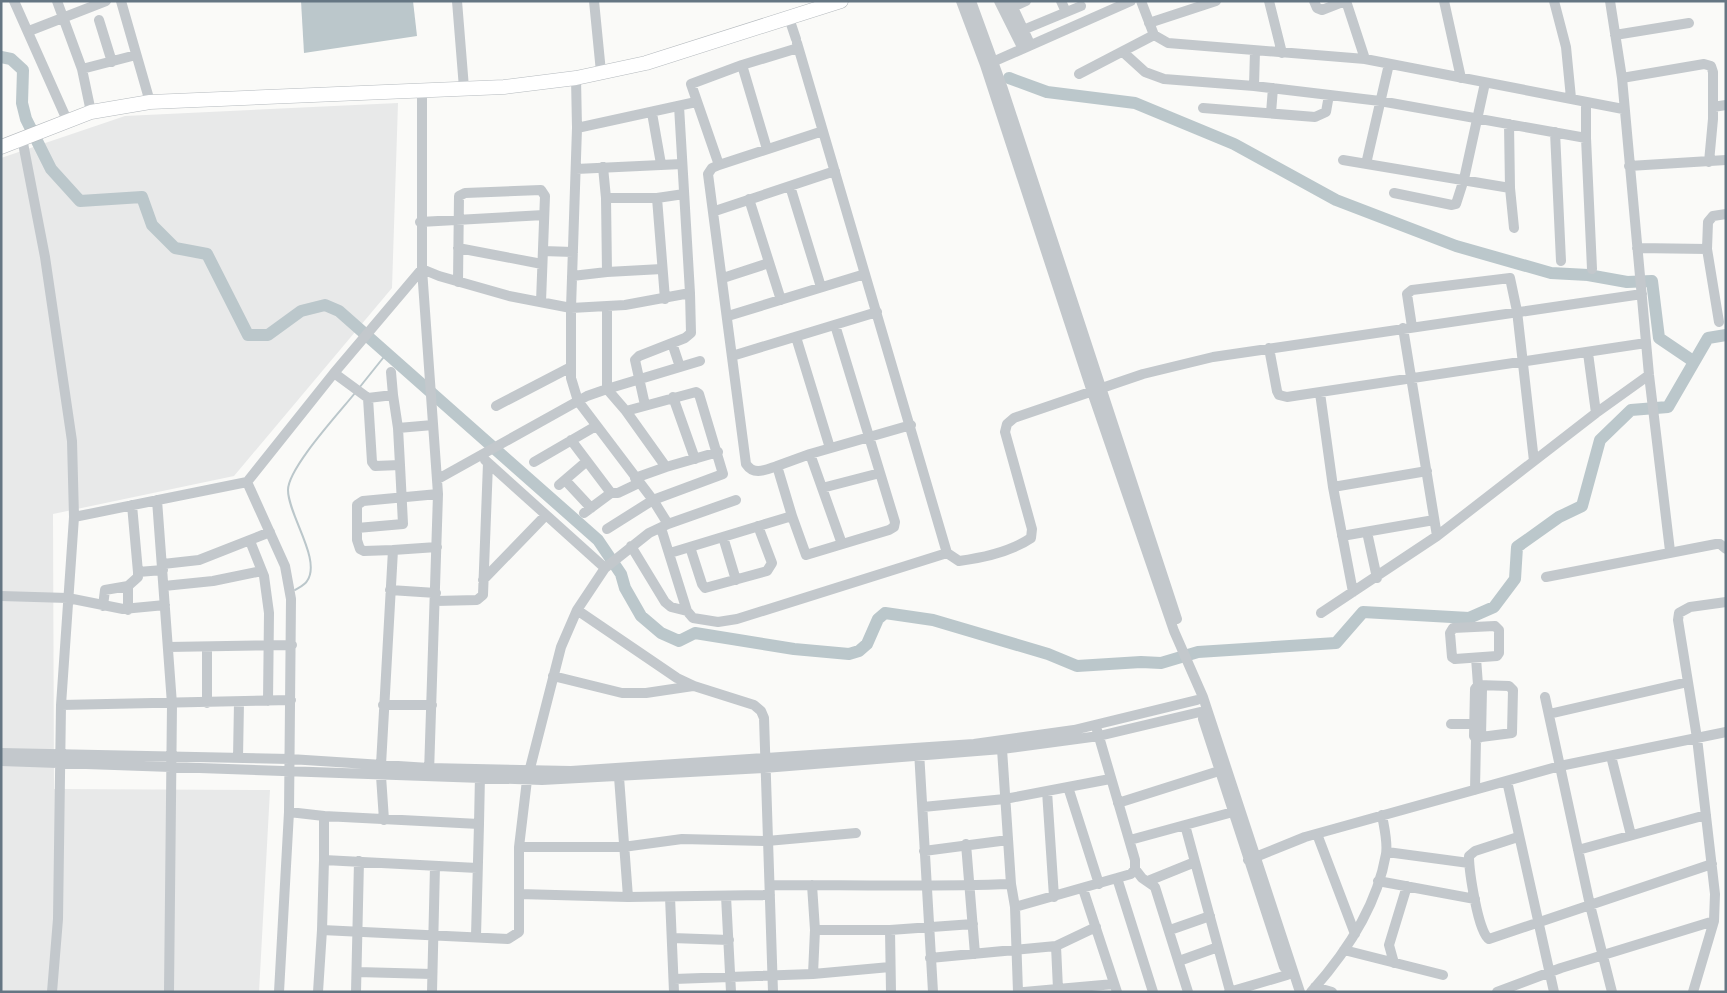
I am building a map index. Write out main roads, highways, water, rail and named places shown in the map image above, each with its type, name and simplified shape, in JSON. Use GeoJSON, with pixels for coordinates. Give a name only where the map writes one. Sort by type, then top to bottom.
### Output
{"type":"FeatureCollection","features":[{"type":"Feature","properties":{"kind":"main road"},"geometry":{"type":"LineString","coordinates":[[1,147],[50,126],[92,112],[150,102],[504,87],[576,78],[646,63],[842,1]]}},
{"type":"Feature","properties":{"kind":"waterway"},"geometry":{"type":"LineString","coordinates":[[1,57],[11,59],[23,70],[22,103],[26,119],[51,169],[80,201],[142,197],[152,225],[175,248],[207,254],[248,335],[268,335],[301,311],[325,305],[339,311],[598,540],[621,574],[625,588],[641,616],[661,633],[679,641],[695,633],[794,649],[849,654],[859,651],[867,644],[878,619],[885,613],[933,620],[1048,654],[1077,666],[1141,662],[1161,663],[1198,652],[1336,643],[1363,612],[1469,618],[1494,607],[1515,579],[1517,547],[1559,517],[1582,506],[1600,440],[1631,410],[1668,407],[1708,338],[1726,335]]}},
{"type":"Feature","properties":{"kind":"waterway"},"geometry":{"type":"LineString","coordinates":[[1009,78],[1047,92],[1135,103],[1234,144],[1336,200],[1456,246],[1551,273],[1588,275],[1627,282],[1652,281],[1659,338],[1693,361]]}},
{"type":"Feature","properties":{"kind":"waterway"},"geometry":{"type":"LineString","coordinates":[[359,388],[387,353]]}},
{"type":"Feature","properties":{"kind":"waterway"},"geometry":{"type":"LineString","coordinates":[[295,590],[307,581],[310,572],[310,561],[308,550],[289,500],[290,480],[305,455],[355,393]]}}]}
